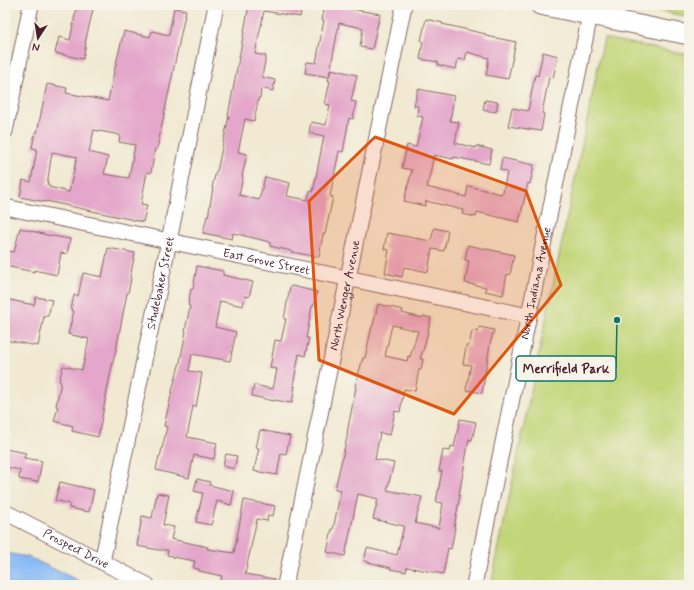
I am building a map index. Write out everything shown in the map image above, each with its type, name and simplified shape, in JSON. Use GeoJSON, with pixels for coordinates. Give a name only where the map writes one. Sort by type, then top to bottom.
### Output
{"type":"FeatureCollection","features":[{"type":"Feature","properties":{"kind":"street"},"geometry":{"type":"LineString","coordinates":[[5,131],[31,5]]}},
{"type":"Feature","properties":{"kind":"street","name":"Studebaker Street"},"geometry":{"type":"LineString","coordinates":[[102,562],[169,241],[216,5]]}},
{"type":"Feature","properties":{"kind":"street","name":"North Wenger Avenue"},"geometry":{"type":"LineString","coordinates":[[284,585],[404,5]]}},
{"type":"Feature","properties":{"kind":"street"},"geometry":{"type":"LineString","coordinates":[[540,5],[591,10],[689,35]]}},
{"type":"Feature","properties":{"kind":"street","name":"North Indiana Avenue"},"geometry":{"type":"LineString","coordinates":[[474,585],[591,10]]}},
{"type":"Feature","properties":{"kind":"street","name":"East Grove Street"},"geometry":{"type":"LineString","coordinates":[[5,207],[528,316]]}},
{"type":"Feature","properties":{"kind":"street","name":"Prospect Drive"},"geometry":{"type":"LineString","coordinates":[[5,512],[147,585]]}},
{"type":"Feature","properties":{"kind":"highlighted area"},"geometry":{"type":"Polygon","coordinates":[[[375,137],[526,191],[561,285],[454,414],[319,360],[309,201],[375,137]]]}},
{"type":"Feature","properties":{"kind":"green space"},"geometry":{"type":"Polygon","coordinates":[[[629,5],[689,5],[689,17],[629,5]]]}},
{"type":"Feature","properties":{"kind":"green space"},"geometry":{"type":"Polygon","coordinates":[[[604,38],[689,55],[689,585],[491,585],[604,38]]]}},
{"type":"Feature","properties":{"kind":"water"},"geometry":{"type":"Polygon","coordinates":[[[5,553],[28,557],[88,585],[5,585],[5,553]]]}},
{"type":"Feature","properties":{"kind":"building"},"geometry":{"type":"Polygon","coordinates":[[[77,5],[94,5],[85,43],[83,59],[55,53],[59,37],[70,40],[77,5]]]}},
{"type":"Feature","properties":{"kind":"building"},"geometry":{"type":"Polygon","coordinates":[[[249,5],[302,5],[300,17],[264,11],[255,54],[266,56],[262,77],[275,80],[273,91],[261,88],[254,121],[245,119],[238,152],[247,154],[239,195],[259,200],[265,177],[290,183],[287,196],[308,200],[310,191],[313,192],[324,136],[309,133],[311,122],[326,125],[330,105],[325,104],[331,69],[357,75],[351,101],[356,102],[353,119],[349,118],[343,152],[339,151],[330,196],[333,197],[325,234],[323,234],[319,257],[291,252],[270,246],[270,242],[233,233],[232,239],[203,233],[207,216],[208,217],[212,188],[229,116],[249,5]]]}},
{"type":"Feature","properties":{"kind":"building"},"geometry":{"type":"Polygon","coordinates":[[[325,5],[380,14],[372,49],[360,47],[363,28],[339,23],[329,77],[305,73],[307,62],[316,63],[324,20],[322,20],[325,5]]]}},
{"type":"Feature","properties":{"kind":"building"},"geometry":{"type":"Polygon","coordinates":[[[174,8],[186,10],[157,149],[155,149],[151,173],[147,172],[141,204],[147,205],[143,222],[46,201],[20,197],[23,180],[31,182],[37,149],[32,148],[35,132],[37,133],[47,84],[67,88],[66,93],[108,101],[124,31],[150,37],[152,31],[169,35],[174,8]],[[94,130],[89,152],[108,157],[104,174],[129,178],[135,145],[119,142],[120,135],[94,130]],[[52,152],[47,185],[49,185],[49,187],[69,192],[77,157],[52,152]]]}},
{"type":"Feature","properties":{"kind":"building"},"geometry":{"type":"Polygon","coordinates":[[[426,19],[486,34],[486,36],[516,42],[508,79],[486,75],[489,58],[467,52],[465,60],[458,59],[456,69],[438,65],[438,62],[420,59],[423,42],[421,41],[426,19]]]}},
{"type":"Feature","properties":{"kind":"building"},"geometry":{"type":"Polygon","coordinates":[[[543,52],[558,56],[553,78],[549,77],[542,113],[544,114],[541,131],[508,126],[512,108],[528,111],[535,75],[538,76],[543,52]]]}},
{"type":"Feature","properties":{"kind":"building"},"geometry":{"type":"Polygon","coordinates":[[[418,89],[454,96],[450,121],[459,122],[455,143],[492,150],[489,164],[454,157],[453,159],[434,155],[427,187],[466,197],[468,186],[501,194],[503,193],[507,172],[500,170],[502,158],[534,165],[530,184],[528,183],[519,222],[477,212],[476,217],[462,214],[463,210],[426,201],[425,206],[404,201],[412,170],[402,168],[407,145],[416,147],[423,117],[417,116],[418,106],[414,106],[418,89]]]}},
{"type":"Feature","properties":{"kind":"building"},"geometry":{"type":"Polygon","coordinates":[[[485,100],[498,102],[496,112],[483,110],[485,100]]]}},
{"type":"Feature","properties":{"kind":"building"},"geometry":{"type":"Polygon","coordinates":[[[20,228],[70,239],[67,254],[61,253],[57,275],[5,266],[8,251],[14,252],[20,228]]]}},
{"type":"Feature","properties":{"kind":"building"},"geometry":{"type":"Polygon","coordinates":[[[434,228],[448,231],[444,251],[432,249],[428,272],[404,267],[402,277],[385,273],[389,250],[384,249],[387,233],[431,241],[434,228]]]}},
{"type":"Feature","properties":{"kind":"building"},"geometry":{"type":"Polygon","coordinates":[[[468,245],[514,255],[510,275],[507,274],[503,295],[485,291],[486,287],[465,283],[469,261],[465,260],[468,245]]]}},
{"type":"Feature","properties":{"kind":"building"},"geometry":{"type":"Polygon","coordinates":[[[108,248],[135,253],[131,279],[98,437],[72,431],[73,426],[54,421],[58,407],[56,406],[61,382],[59,381],[63,366],[82,370],[89,339],[68,334],[74,311],[71,310],[74,295],[78,296],[83,273],[102,277],[108,248]]]}},
{"type":"Feature","properties":{"kind":"building"},"geometry":{"type":"Polygon","coordinates":[[[197,266],[223,271],[223,275],[253,282],[249,297],[245,296],[243,306],[220,301],[215,327],[236,332],[230,361],[192,354],[189,371],[202,373],[196,407],[193,406],[187,437],[217,443],[214,459],[194,455],[189,478],[156,470],[167,427],[164,426],[180,362],[190,306],[188,305],[191,289],[193,289],[197,266]]]}},
{"type":"Feature","properties":{"kind":"building"},"geometry":{"type":"Polygon","coordinates":[[[292,286],[317,292],[313,307],[312,306],[306,338],[309,338],[305,356],[299,354],[293,386],[295,386],[292,403],[252,396],[254,385],[273,389],[277,369],[270,368],[275,340],[281,341],[286,319],[284,319],[290,287],[292,286]]]}},
{"type":"Feature","properties":{"kind":"building"},"geometry":{"type":"Polygon","coordinates":[[[36,297],[52,300],[48,316],[44,316],[38,346],[5,340],[5,299],[34,305],[36,297]]]}},
{"type":"Feature","properties":{"kind":"building"},"geometry":{"type":"Polygon","coordinates":[[[378,304],[403,310],[402,313],[422,318],[423,316],[431,318],[420,359],[423,359],[421,370],[419,369],[415,391],[404,389],[400,412],[395,411],[390,435],[380,433],[375,459],[394,463],[387,490],[422,497],[415,523],[439,528],[443,503],[436,502],[442,471],[439,471],[443,450],[450,451],[451,446],[454,447],[460,419],[476,422],[472,440],[469,439],[451,549],[448,548],[443,574],[407,567],[406,572],[364,561],[367,548],[397,555],[404,526],[373,519],[378,499],[358,494],[345,556],[327,552],[341,490],[335,489],[348,433],[355,386],[363,358],[365,358],[378,304]],[[392,325],[385,356],[407,361],[408,356],[410,357],[418,331],[392,325]]]}},
{"type":"Feature","properties":{"kind":"building"},"geometry":{"type":"Polygon","coordinates":[[[479,327],[494,330],[490,344],[482,393],[466,390],[471,365],[463,364],[466,346],[469,346],[472,331],[478,332],[479,327]]]}},
{"type":"Feature","properties":{"kind":"building"},"geometry":{"type":"Polygon","coordinates":[[[260,430],[290,436],[286,454],[281,453],[277,475],[254,471],[259,448],[256,448],[260,430]]]}},
{"type":"Feature","properties":{"kind":"building"},"geometry":{"type":"Polygon","coordinates":[[[5,449],[26,453],[24,458],[42,461],[38,482],[19,479],[20,470],[5,467],[5,449]]]}},
{"type":"Feature","properties":{"kind":"building"},"geometry":{"type":"Polygon","coordinates":[[[226,454],[237,456],[234,469],[223,466],[226,454]]]}},
{"type":"Feature","properties":{"kind":"building"},"geometry":{"type":"Polygon","coordinates":[[[197,479],[210,482],[209,485],[234,491],[231,505],[217,501],[211,525],[196,522],[203,493],[194,491],[197,479]]]}},
{"type":"Feature","properties":{"kind":"building"},"geometry":{"type":"Polygon","coordinates":[[[60,482],[94,490],[89,512],[69,508],[70,504],[55,500],[60,482]]]}},
{"type":"Feature","properties":{"kind":"building"},"geometry":{"type":"Polygon","coordinates":[[[157,493],[169,495],[163,525],[174,527],[171,539],[208,547],[207,549],[234,553],[244,500],[275,506],[273,516],[268,515],[267,521],[257,519],[245,574],[274,579],[274,585],[228,585],[228,583],[221,582],[222,576],[199,571],[199,569],[193,568],[195,561],[167,555],[168,550],[137,546],[142,516],[152,518],[157,493]]]}},
{"type":"Feature","properties":{"kind":"place","name":"Merrifield Park"},"geometry":{"type":"Point","coordinates":[617,320]}}]}
